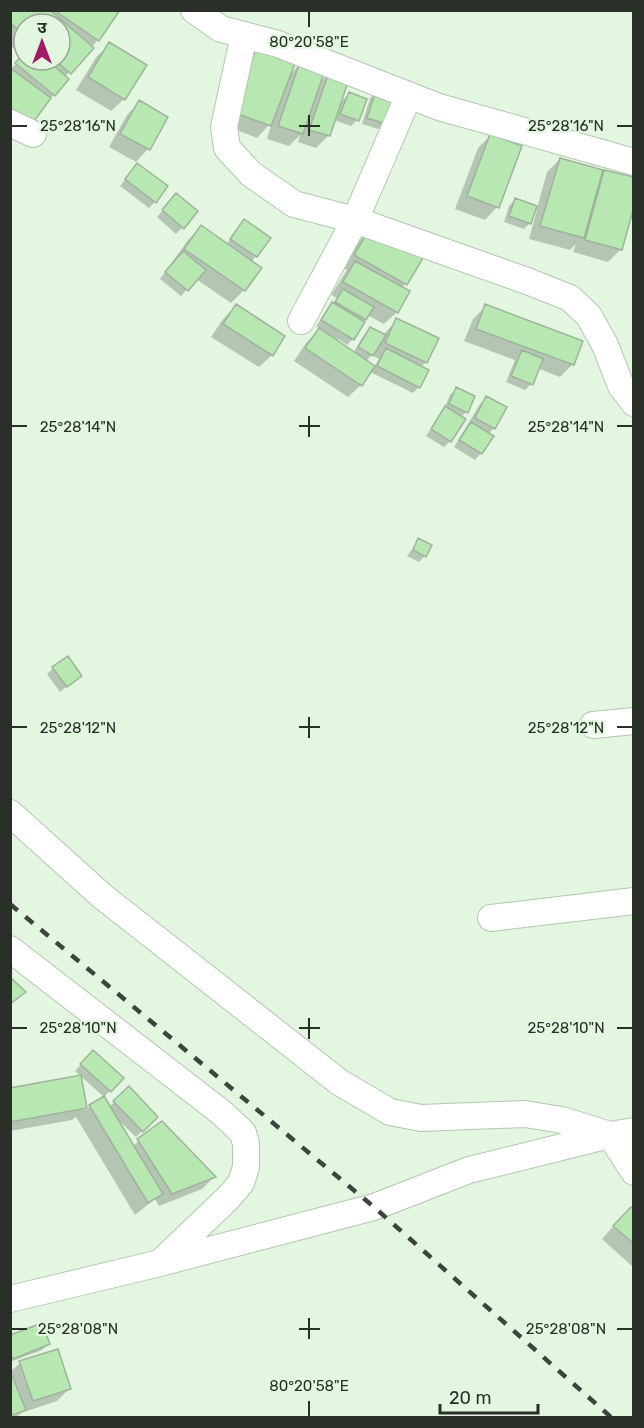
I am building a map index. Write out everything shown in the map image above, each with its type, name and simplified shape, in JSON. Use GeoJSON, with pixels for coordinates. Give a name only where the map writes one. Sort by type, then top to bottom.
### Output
{"type":"FeatureCollection","features":[{"type":"Feature","properties":{"kind":"street"},"geometry":{"type":"LineString","coordinates":[[194,10],[221,29],[278,44],[439,107],[633,162]]}},
{"type":"Feature","properties":{"kind":"street"},"geometry":{"type":"LineString","coordinates":[[243,35],[224,127],[227,148],[251,174],[294,204],[355,220],[570,298],[589,316],[605,345],[621,386],[633,403]]}},
{"type":"Feature","properties":{"kind":"street"},"geometry":{"type":"LineString","coordinates":[[300,321],[355,220],[409,95]]}},
{"type":"Feature","properties":{"kind":"street"},"geometry":{"type":"LineString","coordinates":[[10,123],[33,134]]}},
{"type":"Feature","properties":{"kind":"street"},"geometry":{"type":"LineString","coordinates":[[593,725],[633,721]]}},
{"type":"Feature","properties":{"kind":"street"},"geometry":{"type":"LineString","coordinates":[[10,813],[102,896],[339,1082],[390,1112],[421,1118],[525,1114],[622,1133]]}},
{"type":"Feature","properties":{"kind":"street"},"geometry":{"type":"LineString","coordinates":[[491,918],[633,901]]}},
{"type":"Feature","properties":{"kind":"street"},"geometry":{"type":"LineString","coordinates":[[10,949],[222,1113],[243,1133],[246,1144],[246,1167],[241,1183],[160,1263]]}},
{"type":"Feature","properties":{"kind":"street"},"geometry":{"type":"LineString","coordinates":[[622,1133],[633,1172]]}},
{"type":"Feature","properties":{"kind":"street"},"geometry":{"type":"LineString","coordinates":[[10,1299],[160,1263],[374,1207],[469,1170],[622,1133]]}},
{"type":"Feature","properties":{"kind":"building"},"geometry":{"type":"Polygon","coordinates":[[[10,10],[50,10],[52,12],[12,12],[12,25],[10,10]]]}},
{"type":"Feature","properties":{"kind":"building"},"geometry":{"type":"Polygon","coordinates":[[[54,10],[120,10],[99,41],[72,22],[72,12],[54,10]]]}},
{"type":"Feature","properties":{"kind":"building"},"geometry":{"type":"Polygon","coordinates":[[[72,29],[94,48],[71,74],[69,72],[72,72],[72,29]]]}},
{"type":"Feature","properties":{"kind":"building"},"geometry":{"type":"Polygon","coordinates":[[[109,42],[147,65],[125,100],[88,77],[109,42]]]}},
{"type":"Feature","properties":{"kind":"building"},"geometry":{"type":"Polygon","coordinates":[[[257,46],[296,61],[271,126],[232,112],[257,46]]]}},
{"type":"Feature","properties":{"kind":"building"},"geometry":{"type":"Polygon","coordinates":[[[300,62],[325,70],[303,134],[278,126],[300,62]]]}},
{"type":"Feature","properties":{"kind":"building"},"geometry":{"type":"Polygon","coordinates":[[[10,68],[12,72],[15,72],[51,98],[32,124],[10,108],[10,68]]]}},
{"type":"Feature","properties":{"kind":"building"},"geometry":{"type":"Polygon","coordinates":[[[26,72],[61,72],[69,79],[55,96],[26,72]]]}},
{"type":"Feature","properties":{"kind":"building"},"geometry":{"type":"Polygon","coordinates":[[[329,72],[349,79],[330,136],[309,130],[329,72]]]}},
{"type":"Feature","properties":{"kind":"building"},"geometry":{"type":"Polygon","coordinates":[[[376,91],[394,97],[386,124],[367,118],[376,91]]]}},
{"type":"Feature","properties":{"kind":"building"},"geometry":{"type":"Polygon","coordinates":[[[349,92],[367,99],[359,121],[340,114],[349,92]]]}},
{"type":"Feature","properties":{"kind":"building"},"geometry":{"type":"Polygon","coordinates":[[[139,100],[168,117],[150,150],[120,134],[139,100]]]}},
{"type":"Feature","properties":{"kind":"building"},"geometry":{"type":"Polygon","coordinates":[[[490,134],[522,146],[499,208],[467,196],[490,134]]]}},
{"type":"Feature","properties":{"kind":"building"},"geometry":{"type":"Polygon","coordinates":[[[560,158],[603,170],[584,238],[540,226],[560,158]]]}},
{"type":"Feature","properties":{"kind":"building"},"geometry":{"type":"Polygon","coordinates":[[[137,163],[168,186],[156,203],[125,179],[137,163]]]}},
{"type":"Feature","properties":{"kind":"building"},"geometry":{"type":"Polygon","coordinates":[[[604,170],[634,177],[634,207],[622,250],[585,240],[604,170]]]}},
{"type":"Feature","properties":{"kind":"building"},"geometry":{"type":"Polygon","coordinates":[[[176,193],[198,211],[184,229],[162,210],[176,193]]]}},
{"type":"Feature","properties":{"kind":"building"},"geometry":{"type":"Polygon","coordinates":[[[515,198],[537,206],[531,224],[509,216],[515,198]]]}},
{"type":"Feature","properties":{"kind":"building"},"geometry":{"type":"Polygon","coordinates":[[[244,219],[271,238],[257,257],[230,239],[244,219]]]}},
{"type":"Feature","properties":{"kind":"building"},"geometry":{"type":"Polygon","coordinates":[[[201,225],[262,268],[245,291],[184,249],[201,225]]]}},
{"type":"Feature","properties":{"kind":"building"},"geometry":{"type":"Polygon","coordinates":[[[370,228],[423,258],[407,285],[354,255],[370,228]]]}},
{"type":"Feature","properties":{"kind":"building"},"geometry":{"type":"Polygon","coordinates":[[[183,251],[206,270],[188,291],[165,272],[183,251]]]}},
{"type":"Feature","properties":{"kind":"building"},"geometry":{"type":"Polygon","coordinates":[[[355,261],[410,291],[398,313],[343,282],[355,261]]]}},
{"type":"Feature","properties":{"kind":"building"},"geometry":{"type":"Polygon","coordinates":[[[343,289],[374,307],[366,320],[335,302],[343,289]]]}},
{"type":"Feature","properties":{"kind":"building"},"geometry":{"type":"Polygon","coordinates":[[[332,302],[365,322],[354,340],[321,320],[332,302]]]}},
{"type":"Feature","properties":{"kind":"building"},"geometry":{"type":"Polygon","coordinates":[[[236,304],[285,336],[273,356],[223,324],[236,304]]]}},
{"type":"Feature","properties":{"kind":"building"},"geometry":{"type":"Polygon","coordinates":[[[485,304],[583,341],[574,365],[476,329],[485,304]]]}},
{"type":"Feature","properties":{"kind":"building"},"geometry":{"type":"Polygon","coordinates":[[[396,318],[439,338],[427,363],[385,343],[396,318]]]}},
{"type":"Feature","properties":{"kind":"building"},"geometry":{"type":"Polygon","coordinates":[[[370,327],[386,335],[373,356],[358,347],[370,327]]]}},
{"type":"Feature","properties":{"kind":"building"},"geometry":{"type":"Polygon","coordinates":[[[319,328],[375,366],[362,386],[305,348],[319,328]]]}},
{"type":"Feature","properties":{"kind":"building"},"geometry":{"type":"Polygon","coordinates":[[[386,348],[429,370],[420,388],[377,366],[386,348]]]}},
{"type":"Feature","properties":{"kind":"building"},"geometry":{"type":"Polygon","coordinates":[[[522,350],[543,359],[533,385],[511,376],[522,350]]]}},
{"type":"Feature","properties":{"kind":"building"},"geometry":{"type":"Polygon","coordinates":[[[456,387],[475,396],[468,413],[449,404],[456,387]]]}},
{"type":"Feature","properties":{"kind":"building"},"geometry":{"type":"Polygon","coordinates":[[[486,396],[507,407],[495,429],[475,418],[486,396]]]}},
{"type":"Feature","properties":{"kind":"building"},"geometry":{"type":"Polygon","coordinates":[[[445,406],[466,419],[451,442],[431,429],[445,406]]]}},
{"type":"Feature","properties":{"kind":"building"},"geometry":{"type":"Polygon","coordinates":[[[471,422],[494,436],[482,454],[459,440],[471,422]]]}},
{"type":"Feature","properties":{"kind":"building"},"geometry":{"type":"Polygon","coordinates":[[[418,538],[432,545],[426,557],[413,550],[418,538]]]}},
{"type":"Feature","properties":{"kind":"building"},"geometry":{"type":"Polygon","coordinates":[[[68,656],[82,676],[67,687],[52,667],[68,656]]]}},
{"type":"Feature","properties":{"kind":"building"},"geometry":{"type":"Polygon","coordinates":[[[10,977],[26,992],[10,1004],[10,977]]]}},
{"type":"Feature","properties":{"kind":"building"},"geometry":{"type":"Polygon","coordinates":[[[93,1050],[124,1078],[111,1092],[80,1064],[93,1050]]]}},
{"type":"Feature","properties":{"kind":"building"},"geometry":{"type":"Polygon","coordinates":[[[81,1075],[87,1108],[10,1122],[10,1088],[81,1075]]]}},
{"type":"Feature","properties":{"kind":"building"},"geometry":{"type":"Polygon","coordinates":[[[129,1086],[158,1117],[143,1132],[113,1101],[129,1086]]]}},
{"type":"Feature","properties":{"kind":"building"},"geometry":{"type":"Polygon","coordinates":[[[104,1096],[163,1194],[148,1203],[89,1105],[104,1096]]]}},
{"type":"Feature","properties":{"kind":"building"},"geometry":{"type":"Polygon","coordinates":[[[162,1121],[216,1177],[172,1194],[137,1139],[162,1121]]]}},
{"type":"Feature","properties":{"kind":"building"},"geometry":{"type":"Polygon","coordinates":[[[631,1207],[634,1209],[634,1244],[613,1226],[631,1207]]]}},
{"type":"Feature","properties":{"kind":"building"},"geometry":{"type":"Polygon","coordinates":[[[42,1323],[50,1344],[13,1359],[10,1352],[10,1335],[42,1323]]]}},
{"type":"Feature","properties":{"kind":"building"},"geometry":{"type":"Polygon","coordinates":[[[58,1349],[71,1389],[33,1401],[19,1361],[58,1349]]]}},
{"type":"Feature","properties":{"kind":"building"},"geometry":{"type":"Polygon","coordinates":[[[10,1371],[26,1410],[10,1416],[10,1371]]]}},
{"type":"Feature","properties":{"kind":"railway"},"geometry":{"type":"LineString","coordinates":[[10,904],[374,1207],[612,1418]]}}]}
